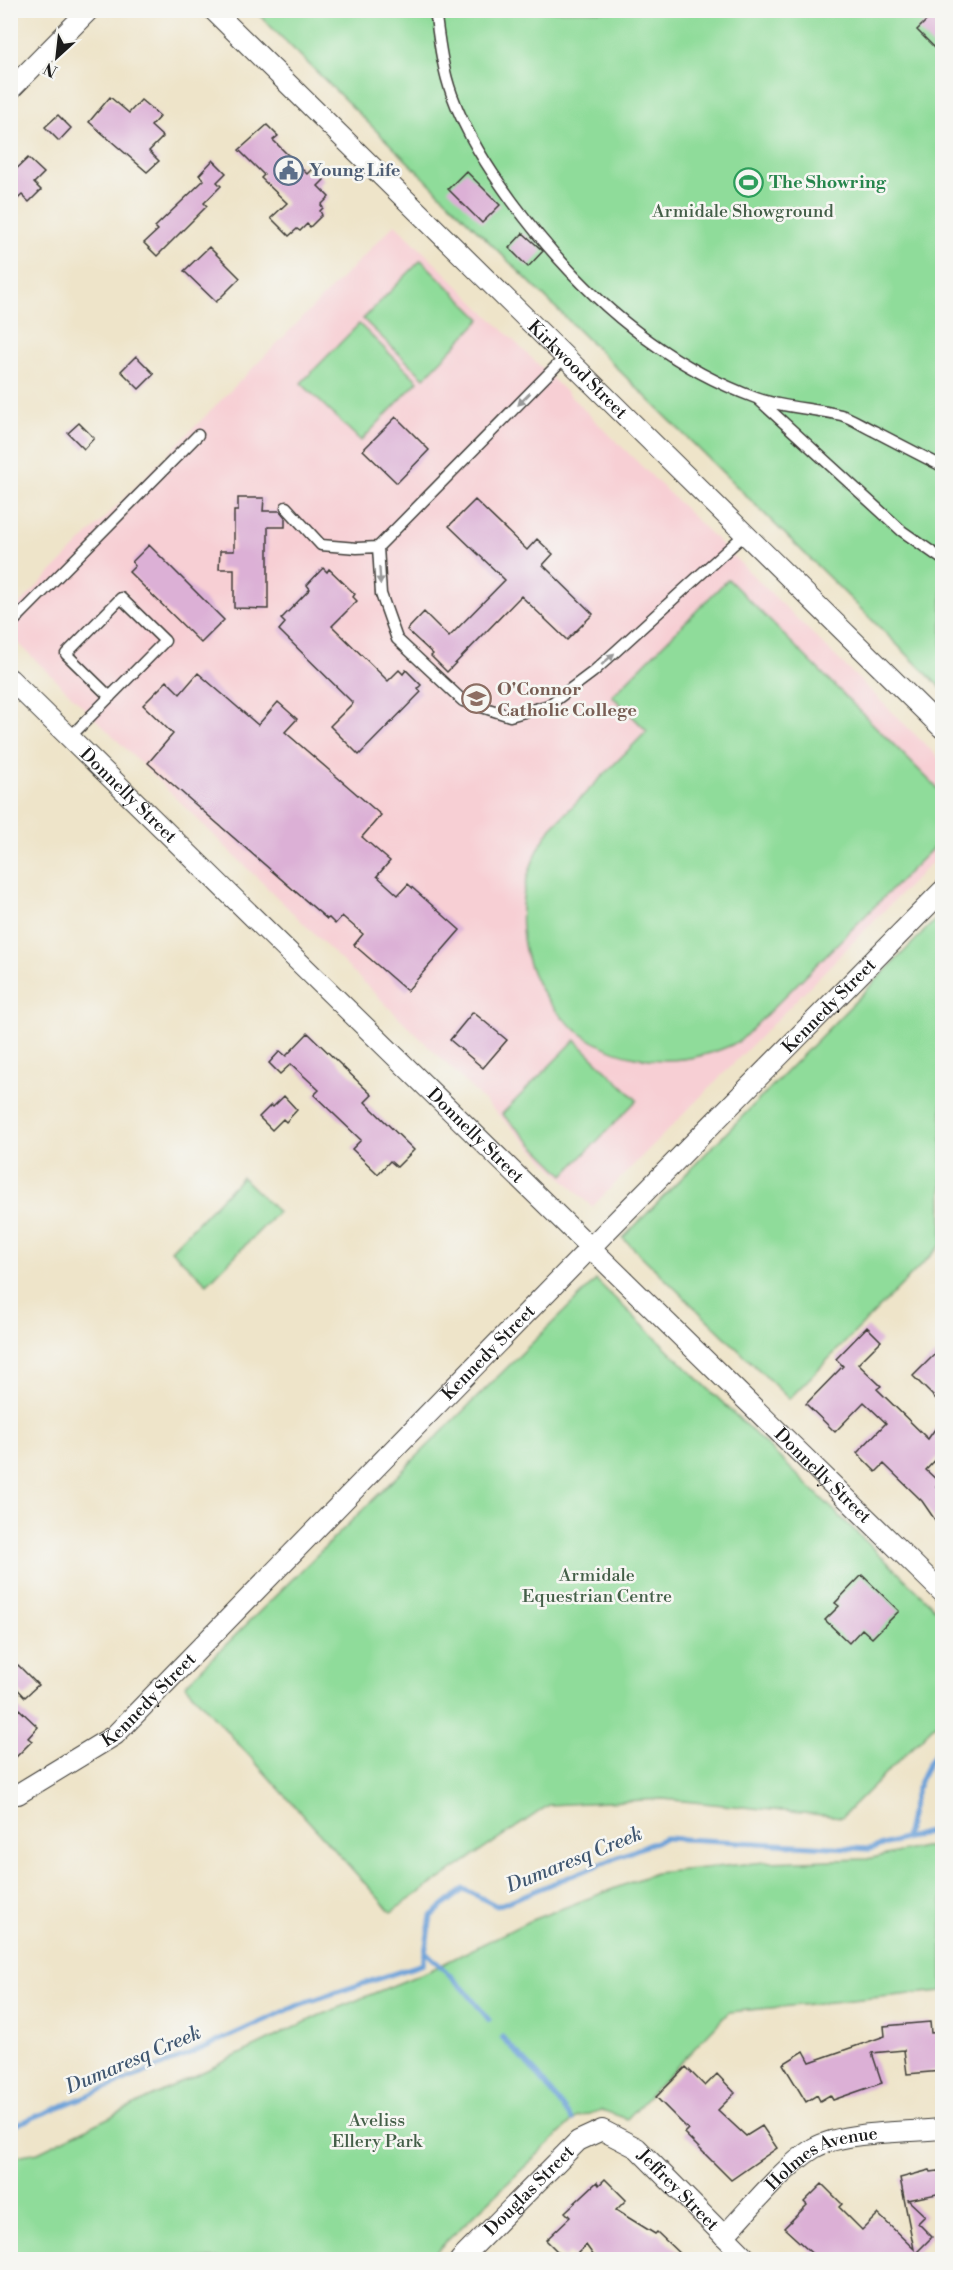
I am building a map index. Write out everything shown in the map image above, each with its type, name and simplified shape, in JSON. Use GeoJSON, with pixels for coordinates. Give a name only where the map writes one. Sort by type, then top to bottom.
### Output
{"type":"FeatureCollection","features":[{"type":"Feature","properties":{"kind":"street"},"geometry":{"type":"LineString","coordinates":[[10,90],[89,10]]}},
{"type":"Feature","properties":{"kind":"street","name":"Kirkwood Street"},"geometry":{"type":"LineString","coordinates":[[213,10],[942,728]]}},
{"type":"Feature","properties":{"kind":"street","name":"Donnelly Street"},"geometry":{"type":"LineString","coordinates":[[10,679],[942,1592]]}},
{"type":"Feature","properties":{"kind":"street","name":"Kennedy Street"},"geometry":{"type":"LineString","coordinates":[[18,1794],[115,1735],[942,891]]}},
{"type":"Feature","properties":{"kind":"street","name":"Holmes Avenue"},"geometry":{"type":"LineString","coordinates":[[724,2236],[780,2177],[815,2148],[866,2135],[942,2129]]}},
{"type":"Feature","properties":{"kind":"street","name":"Jeffrey Street"},"geometry":{"type":"LineString","coordinates":[[602,2130],[637,2148],[748,2259]]}},
{"type":"Feature","properties":{"kind":"street","name":"Douglas Street"},"geometry":{"type":"LineString","coordinates":[[460,2259],[578,2140],[602,2130]]}},
{"type":"Feature","properties":{"kind":"lane"},"geometry":{"type":"LineString","coordinates":[[435,10],[441,53],[451,93],[467,132],[494,176],[536,232],[565,267],[598,301],[638,334],[713,378],[757,398],[844,416],[942,466]]}},
{"type":"Feature","properties":{"kind":"lane"},"geometry":{"type":"LineString","coordinates":[[286,507],[321,545],[378,547],[566,357]]}},
{"type":"Feature","properties":{"kind":"lane"},"geometry":{"type":"LineString","coordinates":[[757,398],[902,531],[942,559]]}},
{"type":"Feature","properties":{"kind":"lane"},"geometry":{"type":"LineString","coordinates":[[10,625],[198,435]]}},
{"type":"Feature","properties":{"kind":"lane"},"geometry":{"type":"LineString","coordinates":[[378,547],[381,594],[397,639],[463,701],[510,716],[549,705],[593,672],[745,534]]}},
{"type":"Feature","properties":{"kind":"lane"},"geometry":{"type":"LineString","coordinates":[[70,737],[110,697],[165,641],[121,598],[66,654],[110,697]]}},
{"type":"Feature","properties":{"kind":"shaded area","name":"O'Connor Catholic College"},"geometry":{"type":"Polygon","coordinates":[[[395,224],[942,761],[942,852],[592,1207],[11,636],[10,614],[395,224]]]}},
{"type":"Feature","properties":{"kind":"green space","name":"Armidale Showground"},"geometry":{"type":"Polygon","coordinates":[[[255,11],[942,11],[942,689],[255,11]]]}},
{"type":"Feature","properties":{"kind":"green space"},"geometry":{"type":"Polygon","coordinates":[[[421,260],[481,319],[424,378],[363,319],[421,260]]]}},
{"type":"Feature","properties":{"kind":"green space"},"geometry":{"type":"Polygon","coordinates":[[[359,324],[418,381],[361,441],[301,383],[359,324]]]}},
{"type":"Feature","properties":{"kind":"green space"},"geometry":{"type":"Polygon","coordinates":[[[728,579],[942,793],[942,839],[740,1041],[687,1058],[637,1057],[593,1041],[557,1012],[533,974],[522,928],[527,879],[551,828],[647,731],[612,696],[728,579]]]}},
{"type":"Feature","properties":{"kind":"green space"},"geometry":{"type":"Polygon","coordinates":[[[942,913],[942,1244],[789,1399],[623,1238],[942,913]]]}},
{"type":"Feature","properties":{"kind":"green space"},"geometry":{"type":"Polygon","coordinates":[[[575,1040],[637,1100],[564,1175],[502,1114],[575,1040]]]}},
{"type":"Feature","properties":{"kind":"green space"},"geometry":{"type":"Polygon","coordinates":[[[242,1177],[278,1212],[207,1284],[171,1250],[242,1177]]]}},
{"type":"Feature","properties":{"kind":"green space","name":"Armidale Equestrian Centre"},"geometry":{"type":"Polygon","coordinates":[[[596,1280],[942,1615],[942,1718],[842,1817],[663,1799],[549,1805],[391,1912],[185,1685],[596,1280]]]}},
{"type":"Feature","properties":{"kind":"green space","name":"Aveliss Ellery Park"},"geometry":{"type":"Polygon","coordinates":[[[923,1847],[942,1847],[942,1991],[729,2012],[627,2119],[602,2110],[576,2118],[428,2259],[11,2259],[11,2157],[38,2152],[318,2016],[431,1970],[529,1921],[655,1873],[765,1862],[867,1859],[923,1847]]]}},
{"type":"Feature","properties":{"kind":"building"},"geometry":{"type":"Polygon","coordinates":[[[937,10],[942,10],[942,55],[917,30],[937,10]]]}},
{"type":"Feature","properties":{"kind":"building"},"geometry":{"type":"Polygon","coordinates":[[[110,97],[129,113],[141,100],[160,116],[151,126],[163,137],[149,151],[159,161],[147,172],[89,122],[110,97]]]}},
{"type":"Feature","properties":{"kind":"building"},"geometry":{"type":"Polygon","coordinates":[[[58,115],[71,128],[59,141],[45,127],[58,115]]]}},
{"type":"Feature","properties":{"kind":"building"},"geometry":{"type":"Polygon","coordinates":[[[267,125],[278,136],[273,140],[307,174],[313,168],[324,180],[318,186],[329,197],[321,205],[322,215],[310,227],[307,224],[300,231],[297,229],[289,236],[271,218],[287,203],[261,178],[264,175],[239,150],[267,125]]]}},
{"type":"Feature","properties":{"kind":"building"},"geometry":{"type":"Polygon","coordinates":[[[28,158],[44,173],[34,183],[41,190],[29,202],[22,195],[10,206],[10,175],[28,158]]]}},
{"type":"Feature","properties":{"kind":"building"},"geometry":{"type":"Polygon","coordinates":[[[213,160],[226,173],[217,182],[221,186],[204,203],[207,206],[157,256],[144,243],[158,230],[155,227],[204,180],[199,175],[213,160]]]}},
{"type":"Feature","properties":{"kind":"building"},"geometry":{"type":"Polygon","coordinates":[[[466,171],[500,205],[482,223],[448,189],[466,171]]]}},
{"type":"Feature","properties":{"kind":"building"},"geometry":{"type":"Polygon","coordinates":[[[523,233],[543,251],[528,267],[509,248],[523,233]]]}},
{"type":"Feature","properties":{"kind":"building"},"geometry":{"type":"Polygon","coordinates":[[[209,247],[240,278],[216,302],[184,271],[209,247]]]}},
{"type":"Feature","properties":{"kind":"building"},"geometry":{"type":"Polygon","coordinates":[[[136,356],[154,374],[139,389],[121,371],[136,356]]]}},
{"type":"Feature","properties":{"kind":"building"},"geometry":{"type":"Polygon","coordinates":[[[396,417],[429,450],[397,483],[363,450],[396,417]]]}},
{"type":"Feature","properties":{"kind":"building"},"geometry":{"type":"Polygon","coordinates":[[[79,423],[94,438],[84,449],[68,433],[79,423]]]}},
{"type":"Feature","properties":{"kind":"building"},"geometry":{"type":"Polygon","coordinates":[[[238,498],[264,498],[263,511],[280,511],[285,517],[285,527],[268,527],[268,609],[234,608],[234,569],[219,569],[220,551],[234,551],[234,511],[238,511],[238,498]]]}},
{"type":"Feature","properties":{"kind":"building"},"geometry":{"type":"Polygon","coordinates":[[[475,500],[527,550],[537,539],[553,554],[543,565],[593,614],[567,640],[521,596],[447,672],[431,656],[433,654],[407,630],[424,612],[449,637],[505,580],[449,526],[475,500]]]}},
{"type":"Feature","properties":{"kind":"building"},"geometry":{"type":"Polygon","coordinates":[[[149,545],[224,620],[201,643],[129,572],[135,566],[132,562],[149,545]]]}},
{"type":"Feature","properties":{"kind":"building"},"geometry":{"type":"Polygon","coordinates":[[[323,568],[327,572],[329,569],[355,594],[353,597],[357,601],[332,626],[388,681],[399,670],[403,674],[406,670],[421,685],[418,688],[421,692],[359,755],[330,726],[353,703],[279,630],[285,623],[281,619],[310,589],[307,585],[323,568]]]}},
{"type":"Feature","properties":{"kind":"building"},"geometry":{"type":"Polygon","coordinates":[[[198,673],[258,725],[278,702],[297,719],[285,732],[381,815],[362,837],[390,861],[377,876],[398,895],[408,884],[460,930],[407,991],[354,945],[363,934],[342,916],[335,924],[329,918],[327,919],[148,763],[173,734],[143,705],[167,681],[180,694],[198,673]]]}},
{"type":"Feature","properties":{"kind":"building"},"geometry":{"type":"Polygon","coordinates":[[[473,1012],[507,1040],[483,1068],[450,1040],[473,1012]]]}},
{"type":"Feature","properties":{"kind":"building"},"geometry":{"type":"Polygon","coordinates":[[[308,1033],[372,1095],[365,1102],[414,1150],[397,1167],[390,1161],[378,1174],[352,1149],[361,1140],[314,1095],[319,1090],[291,1064],[280,1074],[269,1063],[280,1051],[286,1056],[308,1033]]]}},
{"type":"Feature","properties":{"kind":"building"},"geometry":{"type":"Polygon","coordinates":[[[284,1096],[297,1110],[286,1122],[283,1119],[272,1130],[259,1117],[284,1096]]]}},
{"type":"Feature","properties":{"kind":"building"},"geometry":{"type":"Polygon","coordinates":[[[867,1327],[881,1341],[858,1364],[881,1386],[877,1389],[928,1439],[942,1419],[942,1453],[926,1470],[940,1483],[936,1487],[942,1495],[942,1530],[922,1501],[884,1464],[876,1472],[857,1453],[886,1423],[864,1402],[835,1432],[806,1404],[843,1366],[836,1359],[867,1327]]]}},
{"type":"Feature","properties":{"kind":"building"},"geometry":{"type":"Polygon","coordinates":[[[935,1354],[942,1362],[942,1405],[913,1376],[935,1354]]]}},
{"type":"Feature","properties":{"kind":"building"},"geometry":{"type":"Polygon","coordinates":[[[862,1575],[899,1611],[872,1638],[862,1629],[849,1643],[825,1620],[839,1606],[835,1603],[862,1575]]]}},
{"type":"Feature","properties":{"kind":"building"},"geometry":{"type":"Polygon","coordinates":[[[18,1665],[38,1685],[25,1697],[10,1681],[10,1672],[18,1665]]]}},
{"type":"Feature","properties":{"kind":"building"},"geometry":{"type":"Polygon","coordinates":[[[19,1709],[38,1727],[28,1738],[32,1741],[10,1763],[10,1718],[19,1709]]]}},
{"type":"Feature","properties":{"kind":"building"},"geometry":{"type":"Polygon","coordinates":[[[930,2022],[931,2033],[942,2032],[942,2071],[907,2074],[904,2050],[872,2053],[882,2083],[833,2100],[830,2095],[820,2101],[817,2095],[806,2102],[783,2064],[804,2051],[810,2062],[885,2036],[884,2026],[930,2022]]]}},
{"type":"Feature","properties":{"kind":"building"},"geometry":{"type":"Polygon","coordinates":[[[686,2067],[705,2086],[717,2074],[735,2093],[718,2110],[746,2136],[762,2126],[777,2148],[731,2180],[684,2133],[688,2129],[656,2097],[686,2067]]]}},
{"type":"Feature","properties":{"kind":"building"},"geometry":{"type":"Polygon","coordinates":[[[930,2170],[942,2173],[942,2193],[908,2200],[925,2216],[918,2223],[932,2237],[910,2259],[818,2259],[784,2228],[807,2205],[804,2202],[822,2184],[842,2204],[839,2207],[862,2230],[878,2214],[914,2249],[900,2178],[930,2170]]]}},
{"type":"Feature","properties":{"kind":"building"},"geometry":{"type":"Polygon","coordinates":[[[605,2179],[626,2200],[616,2210],[655,2234],[657,2232],[685,2259],[596,2259],[586,2245],[574,2257],[569,2253],[564,2258],[546,2240],[570,2217],[565,2212],[597,2182],[599,2185],[605,2179]]]}},
{"type":"Feature","properties":{"kind":"waterway"},"geometry":{"type":"LineString","coordinates":[[905,1838],[913,1801],[922,1777],[942,1746]]}},
{"type":"Feature","properties":{"kind":"waterway","name":"Dumaresq Creek"},"geometry":{"type":"LineString","coordinates":[[10,2127],[190,2054],[301,2004],[423,1964],[431,1916],[464,1889],[497,1906],[665,1838],[869,1849],[942,1828]]}},
{"type":"Feature","properties":{"kind":"waterway"},"geometry":{"type":"LineString","coordinates":[[425,1951],[464,1989],[489,2020]]}},
{"type":"Feature","properties":{"kind":"waterway"},"geometry":{"type":"LineString","coordinates":[[502,2037],[539,2076],[572,2120]]}},
{"type":"Feature","properties":{"kind":"place","name":"Young Life"},"geometry":{"type":"Point","coordinates":[288,170]}},
{"type":"Feature","properties":{"kind":"place","name":"The Showring"},"geometry":{"type":"Point","coordinates":[748,182]}},
{"type":"Feature","properties":{"kind":"place","name":"O'Connor Catholic College"},"geometry":{"type":"Point","coordinates":[476,699]}}]}
